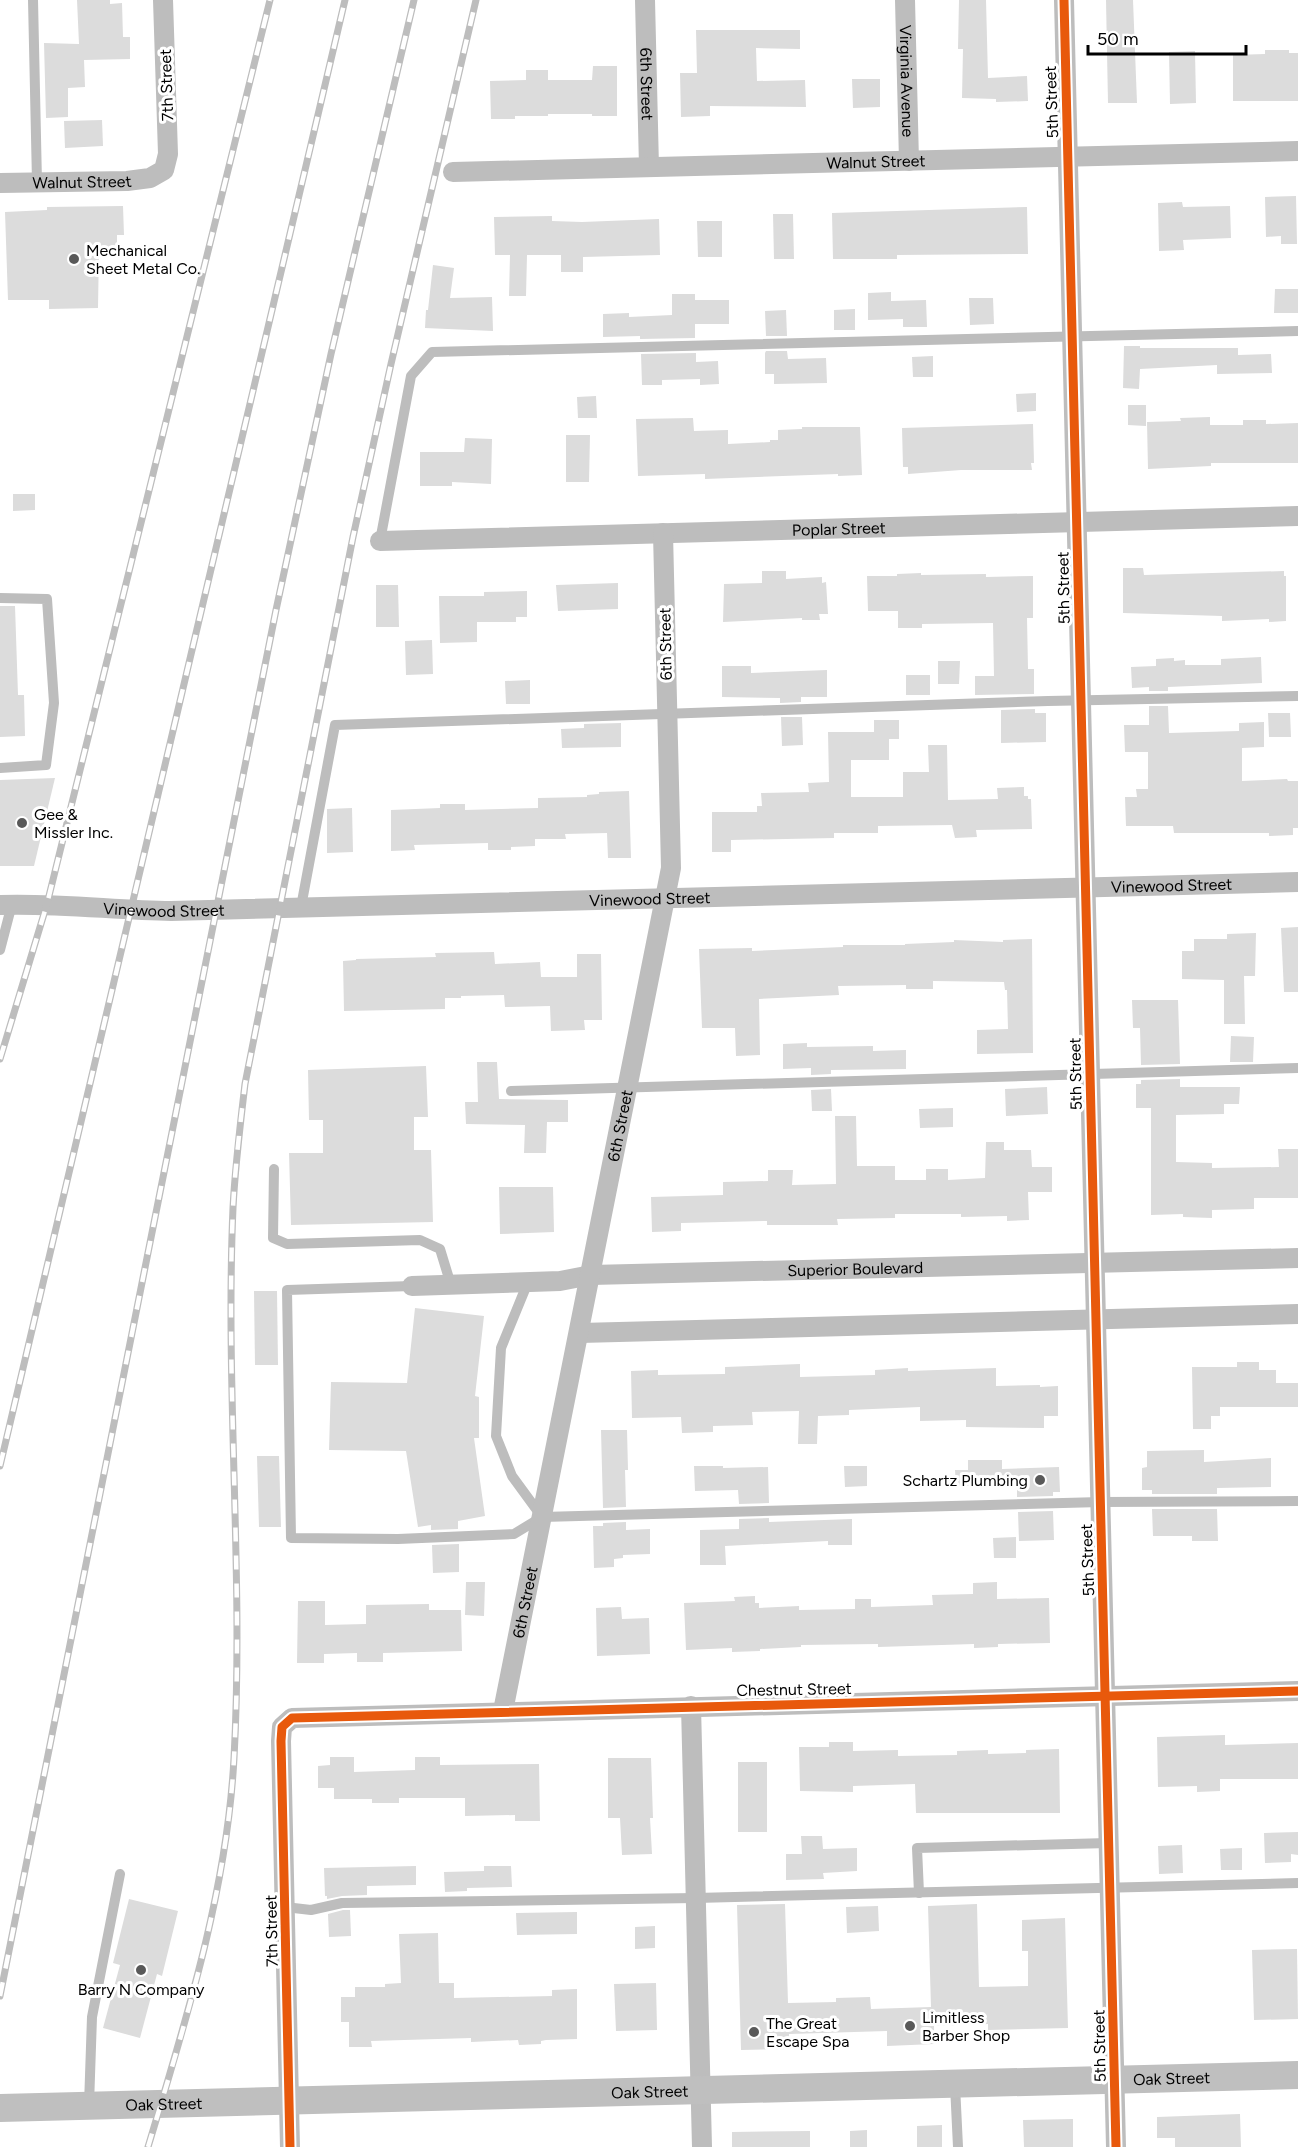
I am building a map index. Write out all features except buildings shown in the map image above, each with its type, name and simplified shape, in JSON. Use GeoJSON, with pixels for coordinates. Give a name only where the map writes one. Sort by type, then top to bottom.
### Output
{"type":"FeatureCollection","features":[{"type":"Feature","properties":{"kind":"street","name":"7th Street"},"geometry":{"type":"LineString","coordinates":[[164,0],[168,154],[164,170]]}},
{"type":"Feature","properties":{"kind":"street","name":"6th Street"},"geometry":{"type":"LineString","coordinates":[[645,0],[649,167]]}},
{"type":"Feature","properties":{"kind":"street","name":"Virginia Avenue"},"geometry":{"type":"LineString","coordinates":[[905,0],[909,161]]}},
{"type":"Feature","properties":{"kind":"street","name":"5th Street"},"geometry":{"type":"LineString","coordinates":[[1064,0],[1116,2147]]}},
{"type":"Feature","properties":{"kind":"street","name":"Walnut Street"},"geometry":{"type":"LineString","coordinates":[[453,172],[1298,151]]}},
{"type":"Feature","properties":{"kind":"street","name":"Walnut Street"},"geometry":{"type":"LineString","coordinates":[[0,183],[127,181],[150,178],[164,170]]}},
{"type":"Feature","properties":{"kind":"street","name":"Poplar Street"},"geometry":{"type":"LineString","coordinates":[[380,542],[1298,516]]}},
{"type":"Feature","properties":{"kind":"street","name":"6th Street"},"geometry":{"type":"LineString","coordinates":[[503,1711],[671,868],[663,533]]}},
{"type":"Feature","properties":{"kind":"street","name":"Vinewood Street"},"geometry":{"type":"LineString","coordinates":[[6,904],[171,911],[1298,882]]}},
{"type":"Feature","properties":{"kind":"street","name":"Superior Boulevard"},"geometry":{"type":"LineString","coordinates":[[412,1286],[560,1281],[591,1275],[1298,1257]]}},
{"type":"Feature","properties":{"kind":"street"},"geometry":{"type":"LineString","coordinates":[[580,1333],[1298,1314]]}},
{"type":"Feature","properties":{"kind":"street","name":"Chestnut Street"},"geometry":{"type":"LineString","coordinates":[[292,1718],[1298,1691]]}},
{"type":"Feature","properties":{"kind":"street"},"geometry":{"type":"LineString","coordinates":[[691,1706],[702,2147]]}},
{"type":"Feature","properties":{"kind":"street","name":"7th Street"},"geometry":{"type":"LineString","coordinates":[[290,2147],[281,1741],[282,1727],[292,1718]]}},
{"type":"Feature","properties":{"kind":"street","name":"Oak Street"},"geometry":{"type":"LineString","coordinates":[[0,2108],[1298,2076]]}},
{"type":"Feature","properties":{"kind":"lane"},"geometry":{"type":"LineString","coordinates":[[33,0],[37,182]]}},
{"type":"Feature","properties":{"kind":"lane"},"geometry":{"type":"LineString","coordinates":[[380,542],[411,376],[432,352],[1298,332]]}},
{"type":"Feature","properties":{"kind":"lane"},"geometry":{"type":"LineString","coordinates":[[0,598],[47,599],[54,703],[46,765],[0,768]]}},
{"type":"Feature","properties":{"kind":"lane"},"geometry":{"type":"LineString","coordinates":[[301,907],[335,725],[667,712],[1298,696]]}},
{"type":"Feature","properties":{"kind":"lane"},"geometry":{"type":"LineString","coordinates":[[0,950],[6,904]]}},
{"type":"Feature","properties":{"kind":"lane"},"geometry":{"type":"LineString","coordinates":[[511,1091],[1298,1068]]}},
{"type":"Feature","properties":{"kind":"lane"},"geometry":{"type":"LineString","coordinates":[[274,1169],[273,1238],[287,1244],[420,1240],[440,1249],[451,1285]]}},
{"type":"Feature","properties":{"kind":"lane"},"geometry":{"type":"LineString","coordinates":[[528,1282],[501,1348],[496,1436],[512,1476],[542,1517]]}},
{"type":"Feature","properties":{"kind":"lane"},"geometry":{"type":"LineString","coordinates":[[412,1286],[287,1290],[291,1538],[398,1539],[514,1534],[542,1517],[1101,1502],[1298,1501]]}},
{"type":"Feature","properties":{"kind":"lane"},"geometry":{"type":"LineString","coordinates":[[919,1893],[917,1848],[1108,1843]]}},
{"type":"Feature","properties":{"kind":"lane"},"geometry":{"type":"LineString","coordinates":[[88,2105],[92,2017],[120,1874]]}},
{"type":"Feature","properties":{"kind":"lane"},"geometry":{"type":"LineString","coordinates":[[285,1907],[311,1910],[342,1903],[696,1898],[1298,1883]]}},
{"type":"Feature","properties":{"kind":"lane"},"geometry":{"type":"LineString","coordinates":[[955,2084],[958,2147]]}},
{"type":"Feature","properties":{"kind":"railway"},"geometry":{"type":"LineString","coordinates":[[0,1059],[47,904],[270,0]]}},
{"type":"Feature","properties":{"kind":"railway"},"geometry":{"type":"LineString","coordinates":[[0,1466],[345,0]]}},
{"type":"Feature","properties":{"kind":"railway"},"geometry":{"type":"LineString","coordinates":[[0,1996],[276,610],[331,354],[414,0]]}},
{"type":"Feature","properties":{"kind":"railway"},"geometry":{"type":"LineString","coordinates":[[148,2147],[203,1955],[214,1906],[230,1808],[234,1758],[237,1621],[231,1277],[234,1193],[245,1084],[353,537],[476,0]]}},
{"type":"Feature","properties":{"kind":"cycle path"},"geometry":{"type":"LineString","coordinates":[[1064,0],[1116,2147]]}},
{"type":"Feature","properties":{"kind":"cycle path"},"geometry":{"type":"LineString","coordinates":[[290,2147],[281,1741],[282,1727],[292,1718],[1298,1691]]}},
{"type":"Feature","properties":{"kind":"place","name":"Mechanical Sheet Metal Co."},"geometry":{"type":"Point","coordinates":[74,259]}},
{"type":"Feature","properties":{"kind":"place","name":"Gee & Missler Inc."},"geometry":{"type":"Point","coordinates":[22,823]}},
{"type":"Feature","properties":{"kind":"place","name":"Schartz Plumbing"},"geometry":{"type":"Point","coordinates":[1040,1480]}},
{"type":"Feature","properties":{"kind":"place","name":"Barry N Company"},"geometry":{"type":"Point","coordinates":[141,1970]}},
{"type":"Feature","properties":{"kind":"place","name":"Limitless Barber Shop"},"geometry":{"type":"Point","coordinates":[910,2026]}},
{"type":"Feature","properties":{"kind":"place","name":"The Great Escape Spa"},"geometry":{"type":"Point","coordinates":[754,2032]}}]}
